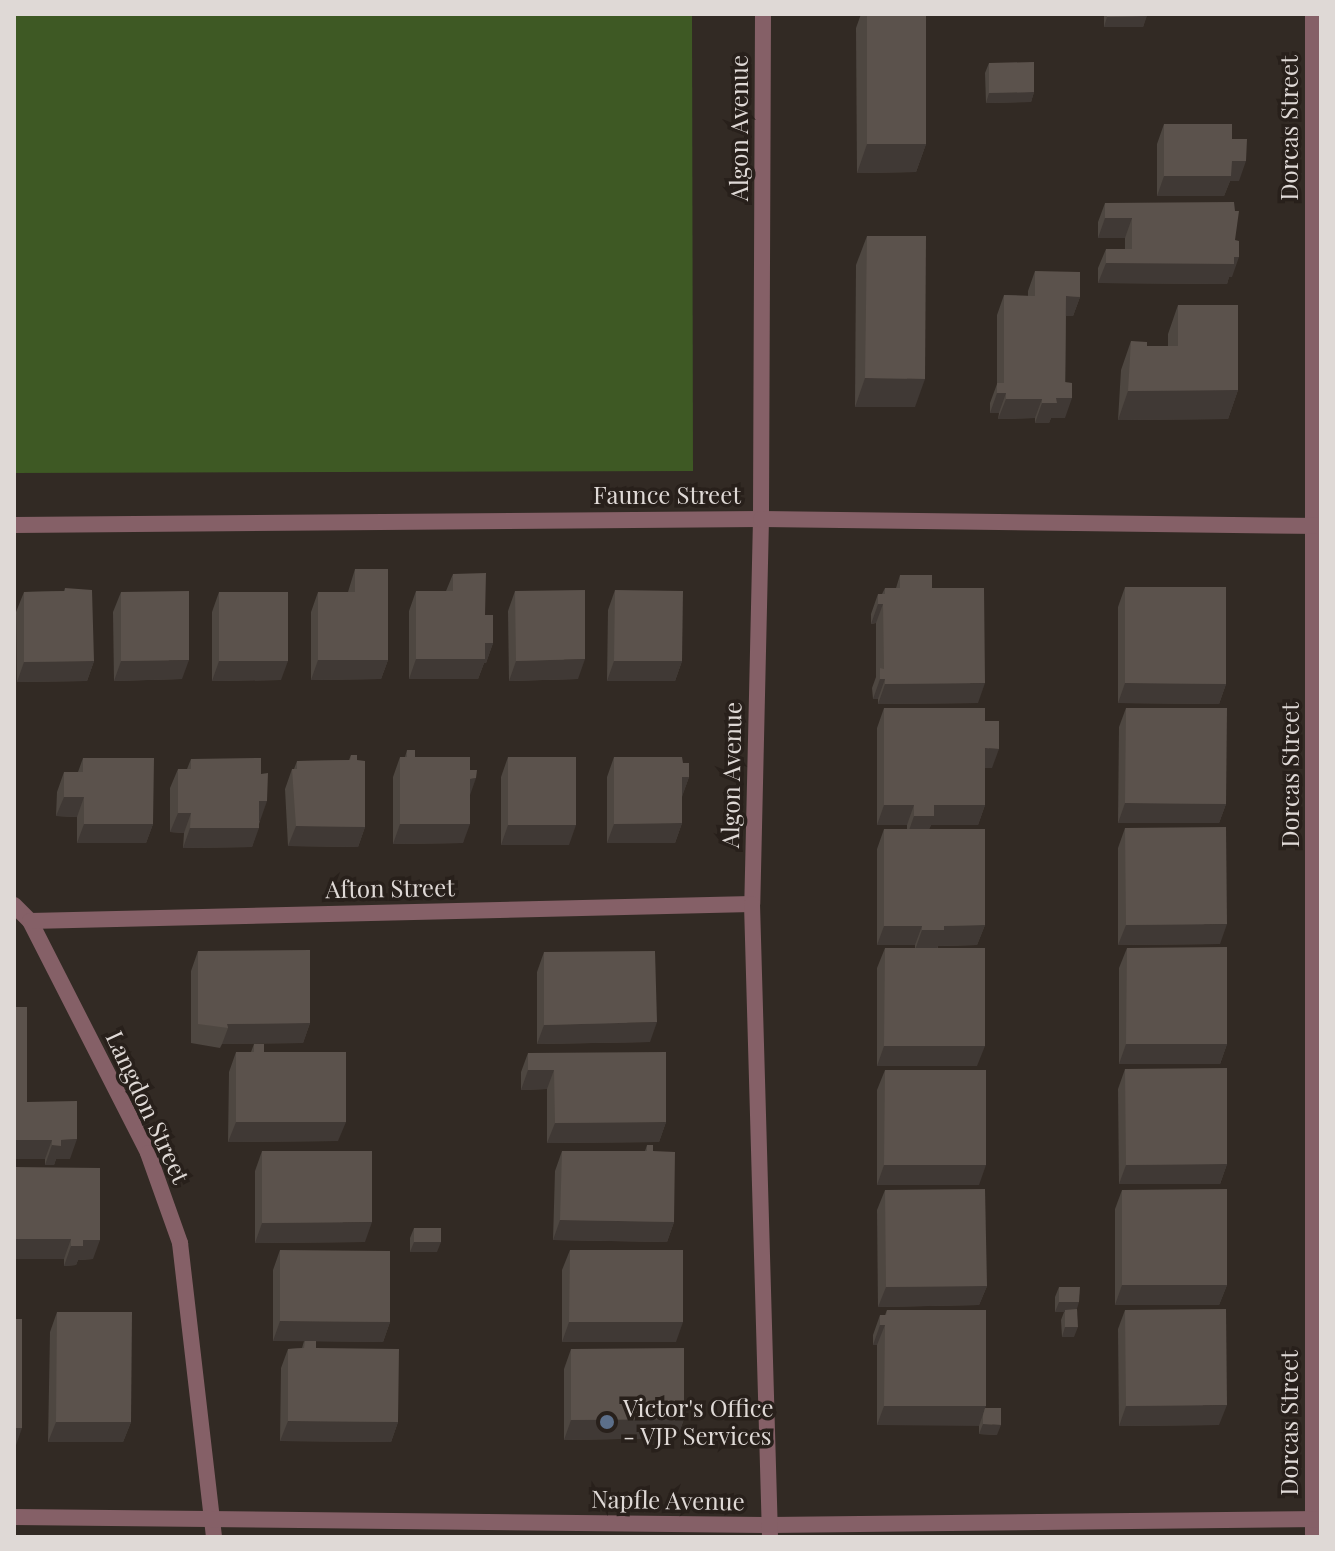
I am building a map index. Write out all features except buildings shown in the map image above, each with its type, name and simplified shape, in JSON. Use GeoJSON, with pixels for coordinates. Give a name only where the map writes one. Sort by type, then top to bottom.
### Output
{"type":"FeatureCollection","features":[{"type":"Feature","properties":{"kind":"street","name":"Algon Avenue"},"geometry":{"type":"LineString","coordinates":[[763,14],[761,519],[752,904],[770,1531]]}},
{"type":"Feature","properties":{"kind":"street","name":"Dorcas Street"},"geometry":{"type":"LineString","coordinates":[[1313,14],[1317,526],[1317,1518],[1313,1537]]}},
{"type":"Feature","properties":{"kind":"street","name":"Faunce Street"},"geometry":{"type":"LineString","coordinates":[[14,525],[761,519],[1317,526]]}},
{"type":"Feature","properties":{"kind":"street","name":"Afton Street"},"geometry":{"type":"LineString","coordinates":[[30,921],[752,904]]}},
{"type":"Feature","properties":{"kind":"street","name":"Langdon Street"},"geometry":{"type":"LineString","coordinates":[[14,905],[30,921],[148,1153],[180,1243],[214,1537]]}},
{"type":"Feature","properties":{"kind":"street","name":"Napfle Avenue"},"geometry":{"type":"LineString","coordinates":[[14,1517],[214,1518],[770,1531],[1317,1518]]}},
{"type":"Feature","properties":{"kind":"green space"},"geometry":{"type":"Polygon","coordinates":[[[14,14],[692,14],[693,471],[14,473],[14,14]]]}},
{"type":"Feature","properties":{"kind":"place","name":"Victor's Office - VJP Services"},"geometry":{"type":"Point","coordinates":[607,1422]}}]}
